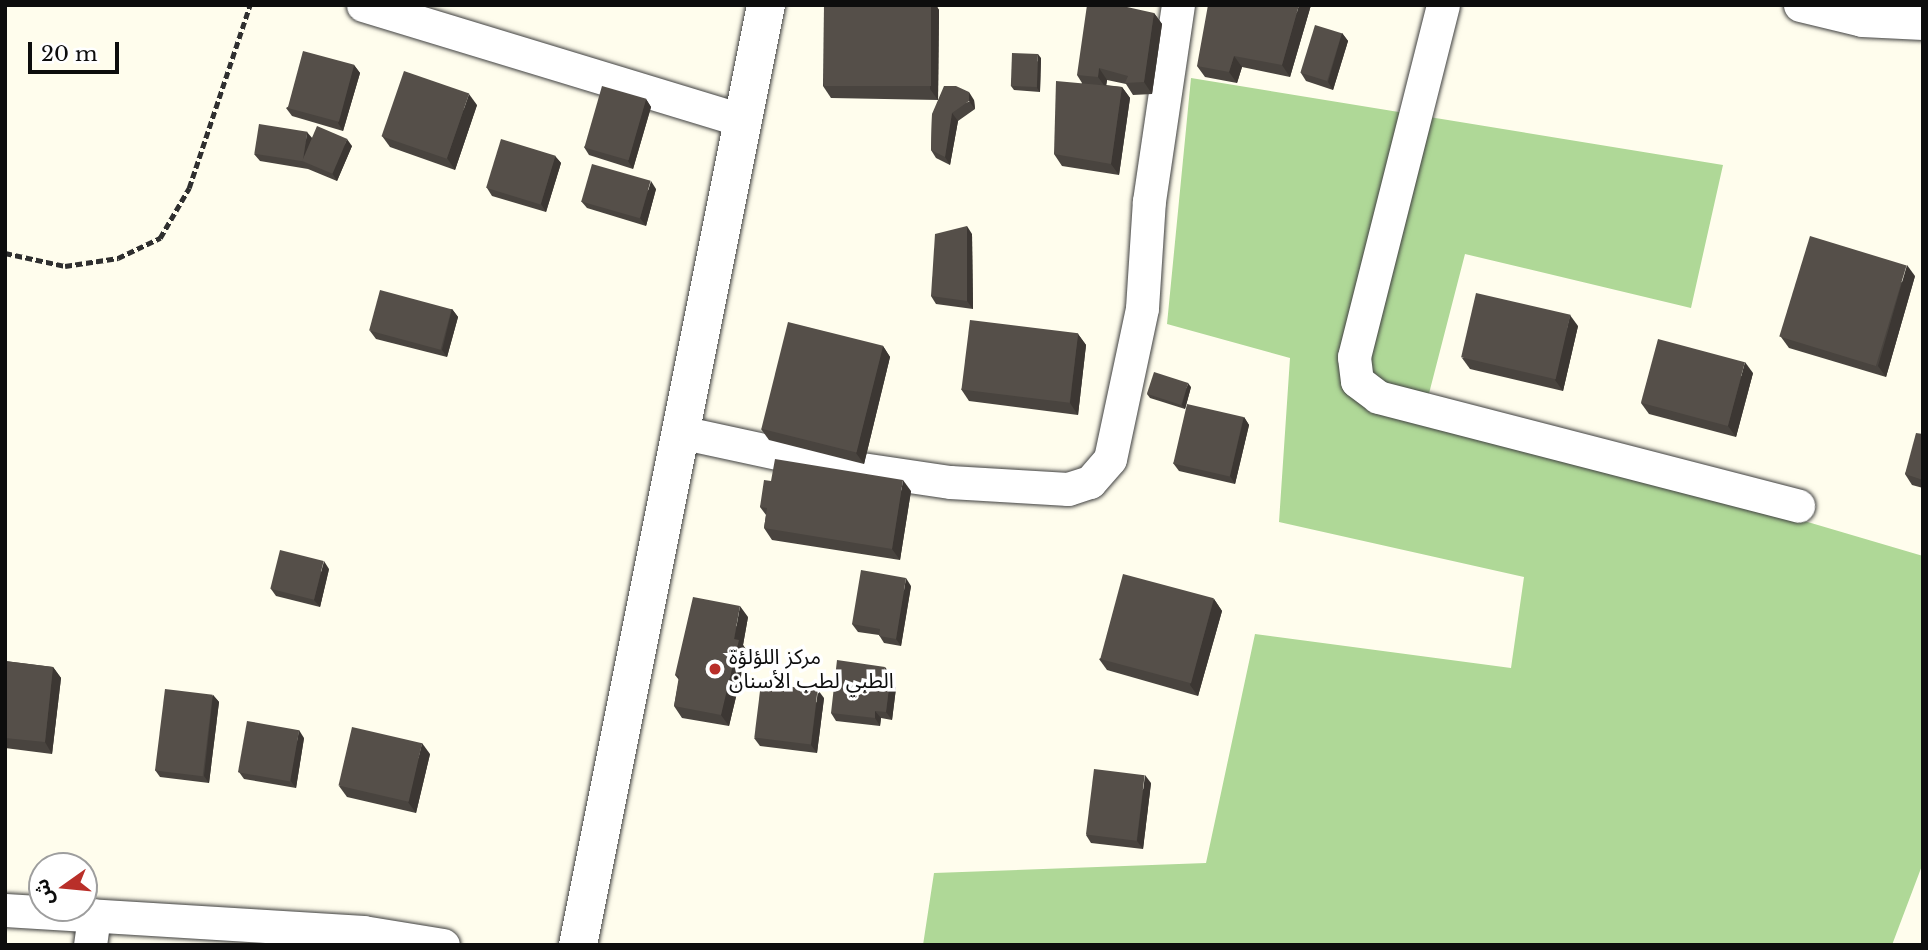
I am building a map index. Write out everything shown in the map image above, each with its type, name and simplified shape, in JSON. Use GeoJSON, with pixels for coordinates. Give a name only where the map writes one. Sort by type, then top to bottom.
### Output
{"type":"FeatureCollection","features":[{"type":"Feature","properties":{"kind":"street"},"geometry":{"type":"LineString","coordinates":[[363,5],[743,120]]}},
{"type":"Feature","properties":{"kind":"street"},"geometry":{"type":"LineString","coordinates":[[578,945],[766,5]]}},
{"type":"Feature","properties":{"kind":"street"},"geometry":{"type":"LineString","coordinates":[[680,432],[828,464],[950,482],[1068,489],[1090,482],[1110,459],[1142,308],[1149,201],[1178,5]]}},
{"type":"Feature","properties":{"kind":"street"},"geometry":{"type":"LineString","coordinates":[[1443,5],[1354,357],[1357,381],[1378,397],[1798,506]]}},
{"type":"Feature","properties":{"kind":"street"},"geometry":{"type":"LineString","coordinates":[[1800,5],[1862,20],[1923,23]]}},
{"type":"Feature","properties":{"kind":"street"},"geometry":{"type":"LineString","coordinates":[[5,910],[92,930],[363,932],[443,945]]}},
{"type":"Feature","properties":{"kind":"path"},"geometry":{"type":"LineString","coordinates":[[5,253],[65,266],[118,258],[160,238],[189,188],[250,5]]}},
{"type":"Feature","properties":{"kind":"green space"},"geometry":{"type":"Polygon","coordinates":[[[1191,78],[1723,165],[1691,308],[1465,254],[1425,409],[1923,556],[1923,863],[1892,945],[923,945],[934,873],[1206,863],[1255,634],[1511,668],[1524,577],[1279,522],[1290,358],[1167,324],[1191,78]]]}},
{"type":"Feature","properties":{"kind":"building"},"geometry":{"type":"Polygon","coordinates":[[[824,5],[931,5],[931,86],[824,86],[824,5]]]}},
{"type":"Feature","properties":{"kind":"building"},"geometry":{"type":"Polygon","coordinates":[[[1087,5],[1118,5],[1154,13],[1144,82],[1125,83],[1128,76],[1099,68],[1098,77],[1077,75],[1087,5]]]}},
{"type":"Feature","properties":{"kind":"building"},"geometry":{"type":"Polygon","coordinates":[[[1208,5],[1299,5],[1282,65],[1234,56],[1229,72],[1197,66],[1208,5]]]}},
{"type":"Feature","properties":{"kind":"building"},"geometry":{"type":"Polygon","coordinates":[[[1315,25],[1342,33],[1327,81],[1300,73],[1315,25]]]}},
{"type":"Feature","properties":{"kind":"building"},"geometry":{"type":"Polygon","coordinates":[[[303,51],[354,65],[339,122],[288,108],[303,51]]]}},
{"type":"Feature","properties":{"kind":"building"},"geometry":{"type":"Polygon","coordinates":[[[1012,53],[1038,54],[1037,87],[1011,86],[1012,53]]]}},
{"type":"Feature","properties":{"kind":"building"},"geometry":{"type":"Polygon","coordinates":[[[404,71],[469,93],[447,159],[382,136],[404,71]]]}},
{"type":"Feature","properties":{"kind":"building"},"geometry":{"type":"Polygon","coordinates":[[[1056,81],[1122,87],[1111,164],[1054,154],[1056,81]]]}},
{"type":"Feature","properties":{"kind":"building"},"geometry":{"type":"Polygon","coordinates":[[[602,86],[646,99],[629,160],[584,148],[602,86]]]}},
{"type":"Feature","properties":{"kind":"building"},"geometry":{"type":"Polygon","coordinates":[[[944,86],[956,86],[969,92],[969,101],[952,113],[945,157],[931,150],[932,114],[944,86]]]}},
{"type":"Feature","properties":{"kind":"building"},"geometry":{"type":"Polygon","coordinates":[[[259,124],[307,132],[303,161],[254,154],[259,124]]]}},
{"type":"Feature","properties":{"kind":"building"},"geometry":{"type":"Polygon","coordinates":[[[317,126],[347,139],[333,174],[302,161],[317,126]]]}},
{"type":"Feature","properties":{"kind":"building"},"geometry":{"type":"Polygon","coordinates":[[[501,139],[556,156],[541,204],[486,188],[501,139]]]}},
{"type":"Feature","properties":{"kind":"building"},"geometry":{"type":"Polygon","coordinates":[[[592,164],[651,181],[640,218],[581,201],[592,164]]]}},
{"type":"Feature","properties":{"kind":"building"},"geometry":{"type":"Polygon","coordinates":[[[967,226],[967,301],[931,296],[935,234],[967,226]]]}},
{"type":"Feature","properties":{"kind":"building"},"geometry":{"type":"Polygon","coordinates":[[[1810,236],[1907,266],[1876,366],[1779,336],[1810,236]]]}},
{"type":"Feature","properties":{"kind":"building"},"geometry":{"type":"Polygon","coordinates":[[[380,290],[451,309],[441,350],[369,331],[380,290]]]}},
{"type":"Feature","properties":{"kind":"building"},"geometry":{"type":"Polygon","coordinates":[[[1476,293],[1571,315],[1556,379],[1461,357],[1476,293]]]}},
{"type":"Feature","properties":{"kind":"building"},"geometry":{"type":"Polygon","coordinates":[[[970,320],[1078,333],[1070,403],[961,389],[970,320]]]}},
{"type":"Feature","properties":{"kind":"building"},"geometry":{"type":"Polygon","coordinates":[[[788,322],[883,346],[856,452],[761,429],[788,322]]]}},
{"type":"Feature","properties":{"kind":"building"},"geometry":{"type":"Polygon","coordinates":[[[1658,339],[1745,362],[1728,426],[1641,403],[1658,339]]]}},
{"type":"Feature","properties":{"kind":"building"},"geometry":{"type":"Polygon","coordinates":[[[1154,372],[1188,383],[1181,405],[1147,394],[1154,372]]]}},
{"type":"Feature","properties":{"kind":"building"},"geometry":{"type":"Polygon","coordinates":[[[1187,404],[1244,417],[1230,476],[1173,463],[1187,404]]]}},
{"type":"Feature","properties":{"kind":"building"},"geometry":{"type":"Polygon","coordinates":[[[1916,433],[1923,434],[1923,480],[1905,474],[1916,433]]]}},
{"type":"Feature","properties":{"kind":"building"},"geometry":{"type":"Polygon","coordinates":[[[775,459],[903,480],[892,549],[764,528],[767,508],[760,507],[764,480],[771,481],[775,459]]]}},
{"type":"Feature","properties":{"kind":"building"},"geometry":{"type":"Polygon","coordinates":[[[280,550],[324,561],[314,600],[270,589],[280,550]]]}},
{"type":"Feature","properties":{"kind":"building"},"geometry":{"type":"Polygon","coordinates":[[[861,570],[906,578],[896,639],[879,636],[880,629],[852,624],[861,570]]]}},
{"type":"Feature","properties":{"kind":"building"},"geometry":{"type":"Polygon","coordinates":[[[1123,574],[1214,598],[1191,683],[1100,659],[1123,574]]]}},
{"type":"Feature","properties":{"kind":"building","name":"مركز اللؤلؤة الطبي لطب الأسنان"},"geometry":{"type":"Polygon","coordinates":[[[693,597],[740,606],[734,639],[739,640],[721,715],[674,706],[679,676],[675,675],[693,597]]]}},
{"type":"Feature","properties":{"kind":"building"},"geometry":{"type":"Polygon","coordinates":[[[837,660],[885,667],[883,680],[890,680],[886,712],[875,711],[875,718],[831,713],[837,660]]]}},
{"type":"Feature","properties":{"kind":"building"},"geometry":{"type":"Polygon","coordinates":[[[5,661],[53,667],[45,742],[5,738],[5,661]]]}},
{"type":"Feature","properties":{"kind":"building"},"geometry":{"type":"Polygon","coordinates":[[[761,683],[818,690],[811,745],[754,738],[761,683]]]}},
{"type":"Feature","properties":{"kind":"building"},"geometry":{"type":"Polygon","coordinates":[[[165,689],[213,695],[203,776],[155,770],[165,689]]]}},
{"type":"Feature","properties":{"kind":"building"},"geometry":{"type":"Polygon","coordinates":[[[247,721],[299,730],[290,781],[238,772],[247,721]]]}},
{"type":"Feature","properties":{"kind":"building"},"geometry":{"type":"Polygon","coordinates":[[[352,727],[422,743],[409,802],[339,785],[352,727]]]}},
{"type":"Feature","properties":{"kind":"building"},"geometry":{"type":"Polygon","coordinates":[[[1094,769],[1145,775],[1137,841],[1086,835],[1094,769]]]}},
{"type":"Feature","properties":{"kind":"place","name":"مركز اللؤلؤة الطبي لطب الأسنان"},"geometry":{"type":"Point","coordinates":[715,669]}}]}
